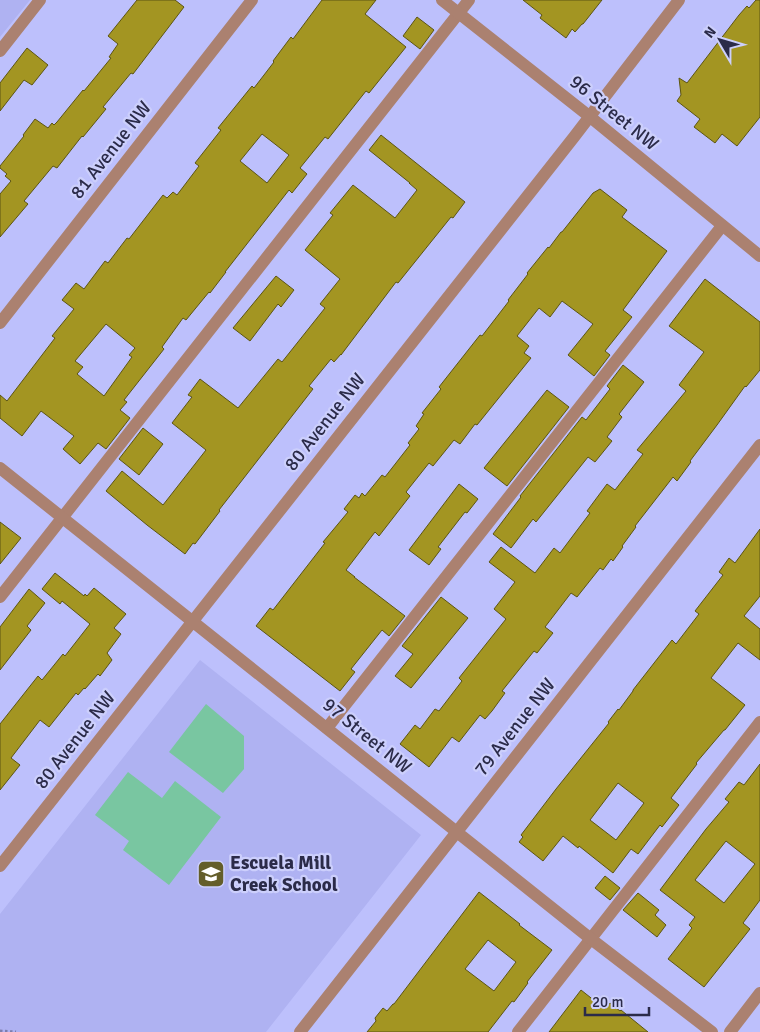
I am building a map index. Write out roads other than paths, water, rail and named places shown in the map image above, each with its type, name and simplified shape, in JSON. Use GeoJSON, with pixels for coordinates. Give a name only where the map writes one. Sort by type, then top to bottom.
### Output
{"type":"FeatureCollection","features":[{"type":"Feature","properties":{"kind":"street"},"geometry":{"type":"LineString","coordinates":[[0,51],[40,0]]}},
{"type":"Feature","properties":{"kind":"street","name":"81 Avenue NW"},"geometry":{"type":"LineString","coordinates":[[0,323],[252,0]]}},
{"type":"Feature","properties":{"kind":"street","name":"96 Street NW"},"geometry":{"type":"LineString","coordinates":[[442,0],[589,116],[760,256]]}},
{"type":"Feature","properties":{"kind":"street"},"geometry":{"type":"LineString","coordinates":[[0,597],[469,0]]}},
{"type":"Feature","properties":{"kind":"street","name":"80 Avenue NW"},"geometry":{"type":"LineString","coordinates":[[0,866],[679,0]]}},
{"type":"Feature","properties":{"kind":"street"},"geometry":{"type":"LineString","coordinates":[[327,728],[722,226]]}},
{"type":"Feature","properties":{"kind":"street","name":"79 Avenue NW"},"geometry":{"type":"LineString","coordinates":[[300,1032],[760,445]]}},
{"type":"Feature","properties":{"kind":"street","name":"97 Street NW"},"geometry":{"type":"LineString","coordinates":[[0,468],[457,832],[712,1032]]}},
{"type":"Feature","properties":{"kind":"street"},"geometry":{"type":"LineString","coordinates":[[518,1032],[760,722]]}},
{"type":"Feature","properties":{"kind":"street"},"geometry":{"type":"LineString","coordinates":[[730,1032],[760,993]]}},
{"type":"Feature","properties":{"kind":"place","name":"Escuela Mill Creek School"},"geometry":{"type":"Point","coordinates":[211,874]}}]}
